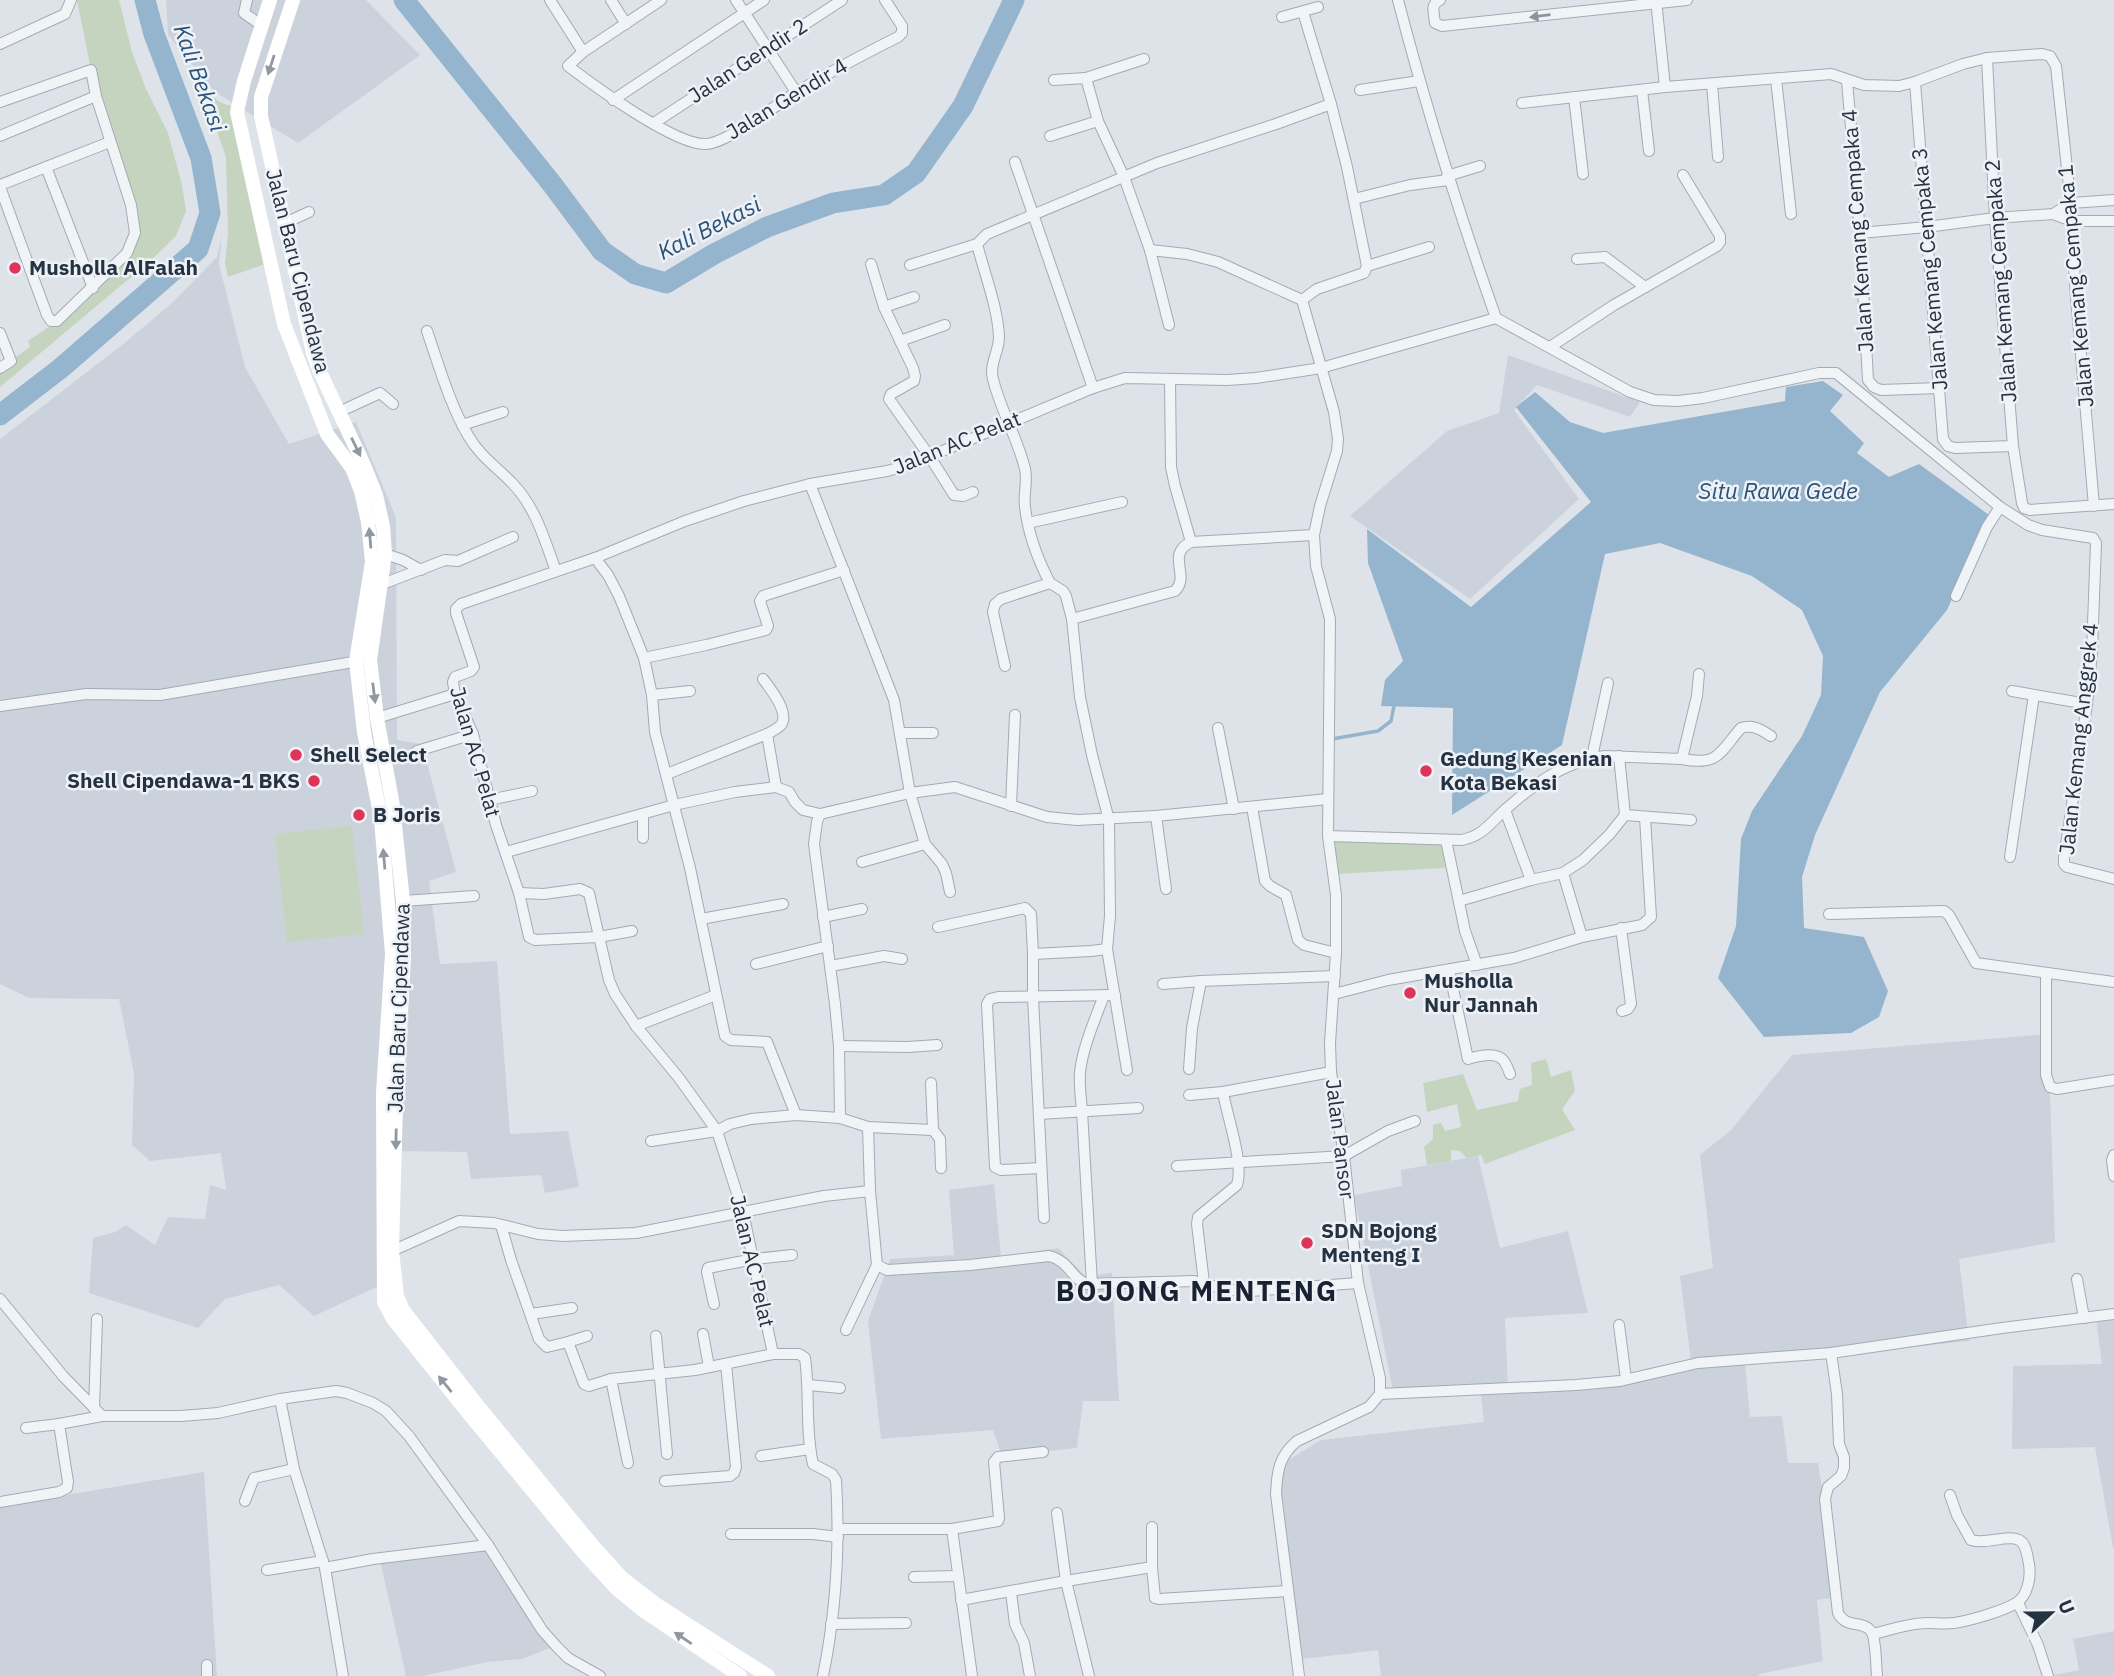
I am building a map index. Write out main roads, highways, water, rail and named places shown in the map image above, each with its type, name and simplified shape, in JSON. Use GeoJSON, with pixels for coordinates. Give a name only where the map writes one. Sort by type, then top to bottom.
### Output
{"type":"FeatureCollection","features":[{"type":"Feature","properties":{"kind":"main road","name":"Jalan Baru Cipendawa"},"geometry":{"type":"LineString","coordinates":[[270,0],[237,112],[284,324],[327,434],[352,468],[361,491],[368,522],[372,562],[363,661],[364,732],[394,886],[403,901],[404,957],[392,1251],[397,1296],[403,1310],[473,1410]]}},
{"type":"Feature","properties":{"kind":"main road","name":"Jalan Baru Cipendawa"},"geometry":{"type":"LineString","coordinates":[[293,0],[261,97],[261,116],[313,353],[365,465],[376,495],[383,526],[385,554],[363,661],[377,718],[393,806],[392,954],[383,1116],[384,1302],[393,1319],[473,1410],[617,1589],[644,1611],[740,1676]]}},
{"type":"Feature","properties":{"kind":"main road"},"geometry":{"type":"LineString","coordinates":[[271,262],[293,256]]}},
{"type":"Feature","properties":{"kind":"main road","name":"Jalan Baru Cipendawa"},"geometry":{"type":"LineString","coordinates":[[588,1550],[657,1605],[768,1676]]}},
{"type":"Feature","properties":{"kind":"water","name":"Situ Rawa Gede"},"geometry":{"type":"Polygon","coordinates":[[[1823,381],[1843,395],[1830,411],[1864,443],[1857,453],[1889,477],[1919,464],[1989,515],[1947,610],[1880,692],[1815,835],[1802,877],[1804,928],[1864,937],[1888,991],[1879,1017],[1851,1033],[1764,1037],[1718,978],[1736,926],[1741,839],[1752,811],[1802,736],[1821,695],[1823,656],[1802,610],[1752,576],[1660,543],[1605,554],[1562,745],[1452,815],[1453,708],[1381,706],[1385,680],[1403,661],[1368,563],[1367,529],[1471,607],[1591,502],[1516,407],[1535,392],[1570,422],[1603,433],[1785,401],[1786,387],[1823,381]]]}},
{"type":"Feature","properties":{"kind":"waterway","name":"Kali Bekasi"},"geometry":{"type":"LineString","coordinates":[[0,415],[61,368],[198,249],[210,213],[201,158],[154,34],[145,0]]}},
{"type":"Feature","properties":{"kind":"waterway","name":"Kali Bekasi"},"geometry":{"type":"LineString","coordinates":[[404,0],[552,184],[602,251],[635,274],[666,283],[767,227],[833,203],[884,195],[916,173],[963,106],[1014,0]]}},
{"type":"Feature","properties":{"kind":"waterway"},"geometry":{"type":"LineString","coordinates":[[1332,739],[1378,731],[1391,721],[1394,706]]}},
{"type":"Feature","properties":{"kind":"place","name":"Musholla AlFalah"},"geometry":{"type":"Point","coordinates":[15,268]}},
{"type":"Feature","properties":{"kind":"place","name":"Shell Select"},"geometry":{"type":"Point","coordinates":[296,755]}},
{"type":"Feature","properties":{"kind":"place","name":"Gedung Kesenian Kota Bekasi"},"geometry":{"type":"Point","coordinates":[1426,771]}},
{"type":"Feature","properties":{"kind":"place","name":"Shell Cipendawa-1 BKS"},"geometry":{"type":"Point","coordinates":[314,781]}},
{"type":"Feature","properties":{"kind":"place","name":"B Joris"},"geometry":{"type":"Point","coordinates":[359,815]}},
{"type":"Feature","properties":{"kind":"place","name":"Musholla Nur Jannah"},"geometry":{"type":"Point","coordinates":[1410,993]}},
{"type":"Feature","properties":{"kind":"place","name":"SDN Bojong Menteng I"},"geometry":{"type":"Point","coordinates":[1307,1243]}},
{"type":"Feature","properties":{"kind":"district","name":"BOJONG MENTENG"},"geometry":{"type":"Point","coordinates":[1197,1291]}}]}
